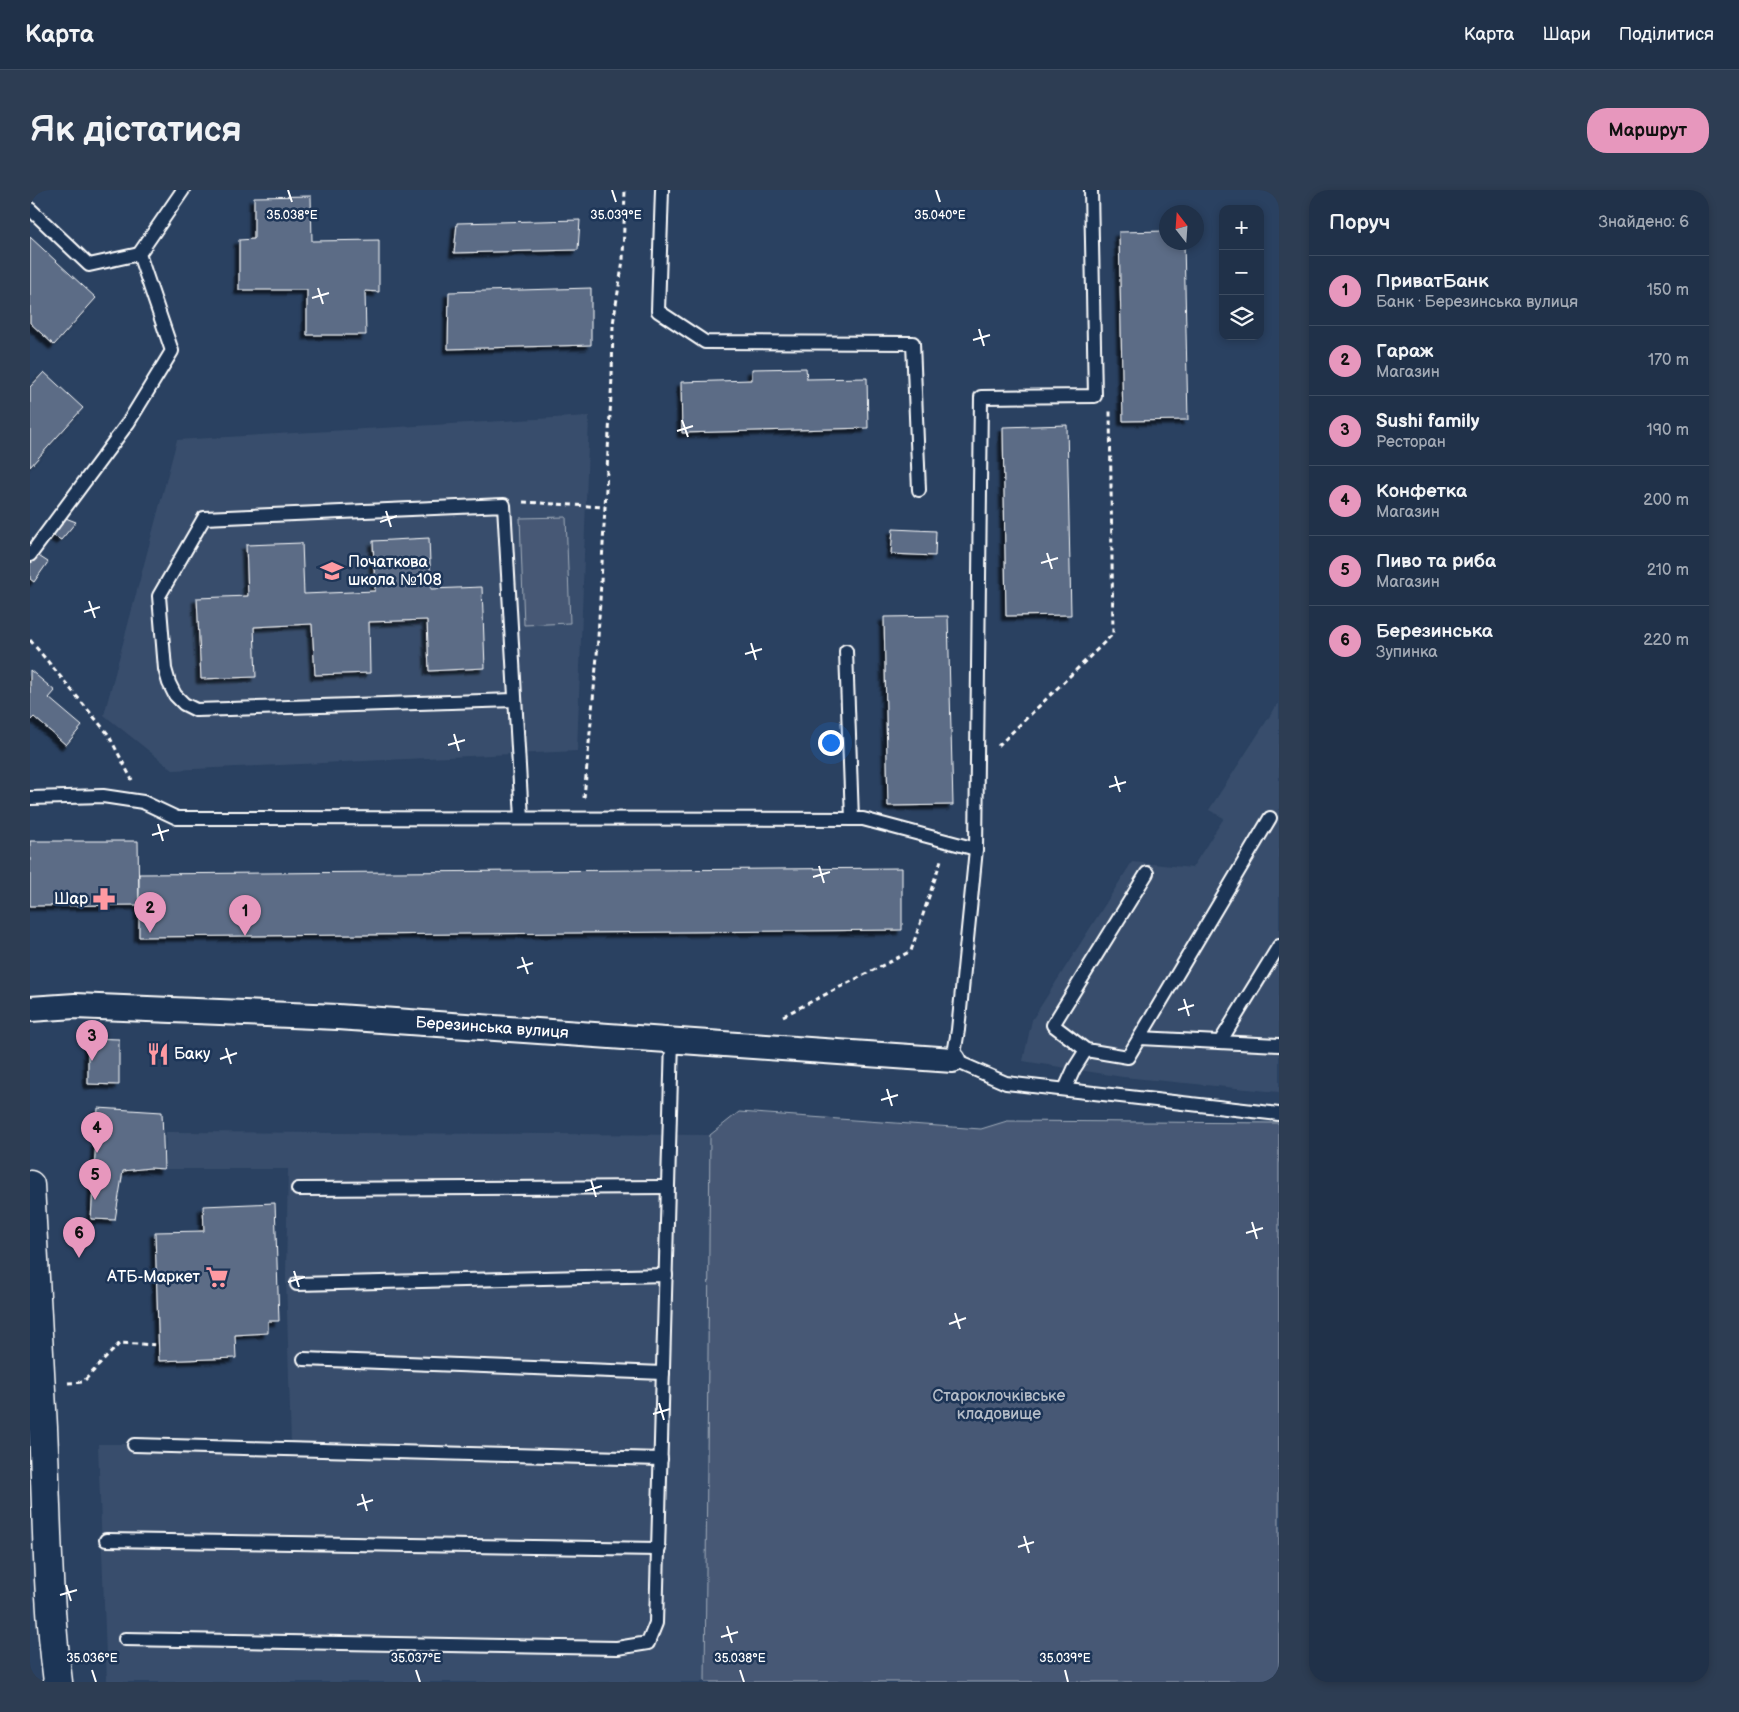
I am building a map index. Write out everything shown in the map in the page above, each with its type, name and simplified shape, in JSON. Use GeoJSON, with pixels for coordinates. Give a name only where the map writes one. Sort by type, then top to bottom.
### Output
{"type":"FeatureCollection","features":[{"type":"Feature","properties":{"kind":"main road"},"geometry":{"type":"LineString","coordinates":[[30,1185],[34,1335],[49,1590],[58,1682]]}},
{"type":"Feature","properties":{"kind":"street","name":"Березинська вулиця"},"geometry":{"type":"LineString","coordinates":[[30,1009],[75,1006],[338,1016],[953,1060]]}},
{"type":"Feature","properties":{"kind":"lane"},"geometry":{"type":"LineString","coordinates":[[30,209],[88,265],[139,254],[183,190]]}},
{"type":"Feature","properties":{"kind":"lane"},"geometry":{"type":"LineString","coordinates":[[662,190],[658,311],[705,342],[913,343],[919,490]]}},
{"type":"Feature","properties":{"kind":"lane"},"geometry":{"type":"LineString","coordinates":[[1091,190],[1095,396],[981,398],[976,849],[958,1030],[953,1060],[1006,1083],[1279,1114]]}},
{"type":"Feature","properties":{"kind":"lane"},"geometry":{"type":"LineString","coordinates":[[30,554],[128,423],[172,351],[139,254]]}},
{"type":"Feature","properties":{"kind":"lane"},"geometry":{"type":"LineString","coordinates":[[515,700],[196,710],[184,704],[175,695],[169,683],[165,669],[159,596],[204,518],[504,505],[522,818]]}},
{"type":"Feature","properties":{"kind":"lane"},"geometry":{"type":"LineString","coordinates":[[846,651],[852,819]]}},
{"type":"Feature","properties":{"kind":"lane"},"geometry":{"type":"LineString","coordinates":[[30,798],[103,796],[143,802],[177,818],[863,819],[976,849]]}},
{"type":"Feature","properties":{"kind":"lane"},"geometry":{"type":"LineString","coordinates":[[1147,873],[1053,1024],[1086,1050],[1128,1057],[1270,818]]}},
{"type":"Feature","properties":{"kind":"lane"},"geometry":{"type":"LineString","coordinates":[[1220,1042],[1279,946]]}},
{"type":"Feature","properties":{"kind":"lane"},"geometry":{"type":"LineString","coordinates":[[1140,1038],[1279,1044]]}},
{"type":"Feature","properties":{"kind":"lane"},"geometry":{"type":"LineString","coordinates":[[125,1639],[617,1648],[648,1643],[656,1624],[672,1040]]}},
{"type":"Feature","properties":{"kind":"lane"},"geometry":{"type":"LineString","coordinates":[[1065,1089],[1086,1050]]}},
{"type":"Feature","properties":{"kind":"lane"},"geometry":{"type":"LineString","coordinates":[[298,1190],[668,1187]]}},
{"type":"Feature","properties":{"kind":"lane"},"geometry":{"type":"LineString","coordinates":[[297,1284],[666,1275]]}},
{"type":"Feature","properties":{"kind":"lane"},"geometry":{"type":"LineString","coordinates":[[304,1359],[663,1373]]}},
{"type":"Feature","properties":{"kind":"lane"},"geometry":{"type":"LineString","coordinates":[[134,1445],[661,1459]]}},
{"type":"Feature","properties":{"kind":"lane"},"geometry":{"type":"LineString","coordinates":[[106,1540],[658,1549]]}},
{"type":"Feature","properties":{"kind":"path"},"geometry":{"type":"LineString","coordinates":[[582,819],[597,656],[612,377],[613,324],[623,260],[626,190]]}},
{"type":"Feature","properties":{"kind":"path"},"geometry":{"type":"LineString","coordinates":[[977,773],[991,754],[1113,634],[1110,404]]}},
{"type":"Feature","properties":{"kind":"path"},"geometry":{"type":"LineString","coordinates":[[504,505],[511,501],[605,508]]}},
{"type":"Feature","properties":{"kind":"path"},"geometry":{"type":"LineString","coordinates":[[30,640],[108,734],[143,802]]}},
{"type":"Feature","properties":{"kind":"path"},"geometry":{"type":"LineString","coordinates":[[783,1016],[910,951],[947,842]]}},
{"type":"Feature","properties":{"kind":"path"},"geometry":{"type":"LineString","coordinates":[[83,1382],[120,1343],[158,1345]]}},
{"type":"Feature","properties":{"kind":"shaded area","name":"Початкова школа №108"},"geometry":{"type":"Polygon","coordinates":[[[589,416],[577,751],[173,770],[104,715],[177,440],[589,416]]]}},
{"type":"Feature","properties":{"kind":"shaded area"},"geometry":{"type":"Polygon","coordinates":[[[1279,702],[1279,1092],[1123,1077],[1023,1061],[1032,1020],[1132,862],[1192,868],[1224,818],[1209,810],[1279,702]]]}},
{"type":"Feature","properties":{"kind":"shaded area"},"geometry":{"type":"Polygon","coordinates":[[[166,1132],[710,1135],[705,1682],[107,1682],[98,1444],[291,1444],[286,1277],[288,1169],[164,1169],[166,1132]]]}},
{"type":"Feature","properties":{"kind":"green space"},"geometry":{"type":"Polygon","coordinates":[[[566,517],[570,623],[524,625],[520,518],[566,517]]]}},
{"type":"Feature","properties":{"kind":"green space","name":"Староклочківське кладовище"},"geometry":{"type":"Polygon","coordinates":[[[739,1112],[981,1129],[1007,1121],[1279,1123],[1279,1682],[705,1682],[710,1135],[739,1112]]]}},
{"type":"Feature","properties":{"kind":"building"},"geometry":{"type":"Polygon","coordinates":[[[311,196],[312,241],[379,240],[379,292],[365,291],[366,335],[307,335],[307,290],[239,290],[239,240],[254,239],[254,197],[311,196]]]}},
{"type":"Feature","properties":{"kind":"building"},"geometry":{"type":"Polygon","coordinates":[[[580,220],[578,250],[454,253],[457,223],[580,220]]]}},
{"type":"Feature","properties":{"kind":"building"},"geometry":{"type":"Polygon","coordinates":[[[1159,231],[1159,250],[1184,250],[1188,420],[1123,421],[1119,232],[1159,231]]]}},
{"type":"Feature","properties":{"kind":"building"},"geometry":{"type":"Polygon","coordinates":[[[30,237],[96,298],[54,345],[30,323],[30,237]]]}},
{"type":"Feature","properties":{"kind":"building"},"geometry":{"type":"Polygon","coordinates":[[[591,288],[591,345],[448,349],[449,292],[591,288]]]}},
{"type":"Feature","properties":{"kind":"building"},"geometry":{"type":"Polygon","coordinates":[[[806,368],[807,379],[867,378],[868,428],[682,433],[681,382],[752,380],[752,369],[806,368]]]}},
{"type":"Feature","properties":{"kind":"building"},"geometry":{"type":"Polygon","coordinates":[[[44,372],[83,408],[30,467],[30,387],[44,372]]]}},
{"type":"Feature","properties":{"kind":"building"},"geometry":{"type":"Polygon","coordinates":[[[1067,425],[1071,615],[1006,616],[1003,427],[1067,425]]]}},
{"type":"Feature","properties":{"kind":"building"},"geometry":{"type":"Polygon","coordinates":[[[63,517],[76,522],[61,540],[52,535],[63,517]]]}},
{"type":"Feature","properties":{"kind":"building"},"geometry":{"type":"Polygon","coordinates":[[[893,529],[936,531],[935,556],[891,554],[893,529]]]}},
{"type":"Feature","properties":{"kind":"building"},"geometry":{"type":"Polygon","coordinates":[[[429,538],[431,589],[482,587],[485,668],[429,671],[427,620],[369,622],[370,673],[315,675],[312,624],[254,627],[256,677],[201,679],[197,598],[248,596],[246,545],[302,543],[304,594],[375,591],[373,541],[429,538]]]}},
{"type":"Feature","properties":{"kind":"building"},"geometry":{"type":"Polygon","coordinates":[[[37,555],[48,562],[34,582],[30,579],[30,564],[37,555]]]}},
{"type":"Feature","properties":{"kind":"building"},"geometry":{"type":"Polygon","coordinates":[[[948,616],[953,805],[888,806],[884,617],[948,616]]]}},
{"type":"Feature","properties":{"kind":"building"},"geometry":{"type":"Polygon","coordinates":[[[30,670],[55,691],[49,698],[82,726],[66,745],[34,717],[30,721],[30,670]]]}},
{"type":"Feature","properties":{"kind":"building"},"geometry":{"type":"Polygon","coordinates":[[[30,841],[138,841],[139,905],[30,906],[30,841]]]}},
{"type":"Feature","properties":{"kind":"building"},"geometry":{"type":"Polygon","coordinates":[[[902,868],[902,930],[139,937],[139,874],[902,868]]]}},
{"type":"Feature","properties":{"kind":"building"},"geometry":{"type":"Polygon","coordinates":[[[88,1038],[119,1039],[119,1085],[88,1084],[88,1038]]]}},
{"type":"Feature","properties":{"kind":"building"},"geometry":{"type":"Polygon","coordinates":[[[98,1108],[162,1112],[164,1169],[150,1168],[123,1171],[115,1220],[91,1219],[98,1108]]]}},
{"type":"Feature","properties":{"kind":"building","name":"АТБ-Маркет"},"geometry":{"type":"Polygon","coordinates":[[[275,1203],[279,1321],[268,1321],[268,1333],[235,1335],[236,1358],[159,1361],[155,1232],[204,1231],[203,1206],[275,1203]]]}},
{"type":"Feature","properties":{"kind":"place","name":"Початкова школа №108"},"geometry":{"type":"Point","coordinates":[332,571]}},
{"type":"Feature","properties":{"kind":"place","name":"Шар"},"geometry":{"type":"Point","coordinates":[104,899]}},
{"type":"Feature","properties":{"kind":"place","name":"Гараж"},"geometry":{"type":"Point","coordinates":[150,933]}},
{"type":"Feature","properties":{"kind":"place","name":"ПриватБанк"},"geometry":{"type":"Point","coordinates":[245,936]}},
{"type":"Feature","properties":{"kind":"place","name":"Баку"},"geometry":{"type":"Point","coordinates":[158,1054]}},
{"type":"Feature","properties":{"kind":"place","name":"Sushi family"},"geometry":{"type":"Point","coordinates":[92,1061]}},
{"type":"Feature","properties":{"kind":"place","name":"Конфетка"},"geometry":{"type":"Point","coordinates":[97,1153]}},
{"type":"Feature","properties":{"kind":"place","name":"Пиво та риба"},"geometry":{"type":"Point","coordinates":[95,1200]}},
{"type":"Feature","properties":{"kind":"place","name":"Березинська"},"geometry":{"type":"Point","coordinates":[79,1258]}},
{"type":"Feature","properties":{"kind":"place","name":"АТБ-Маркет"},"geometry":{"type":"Point","coordinates":[217,1277]}}]}
